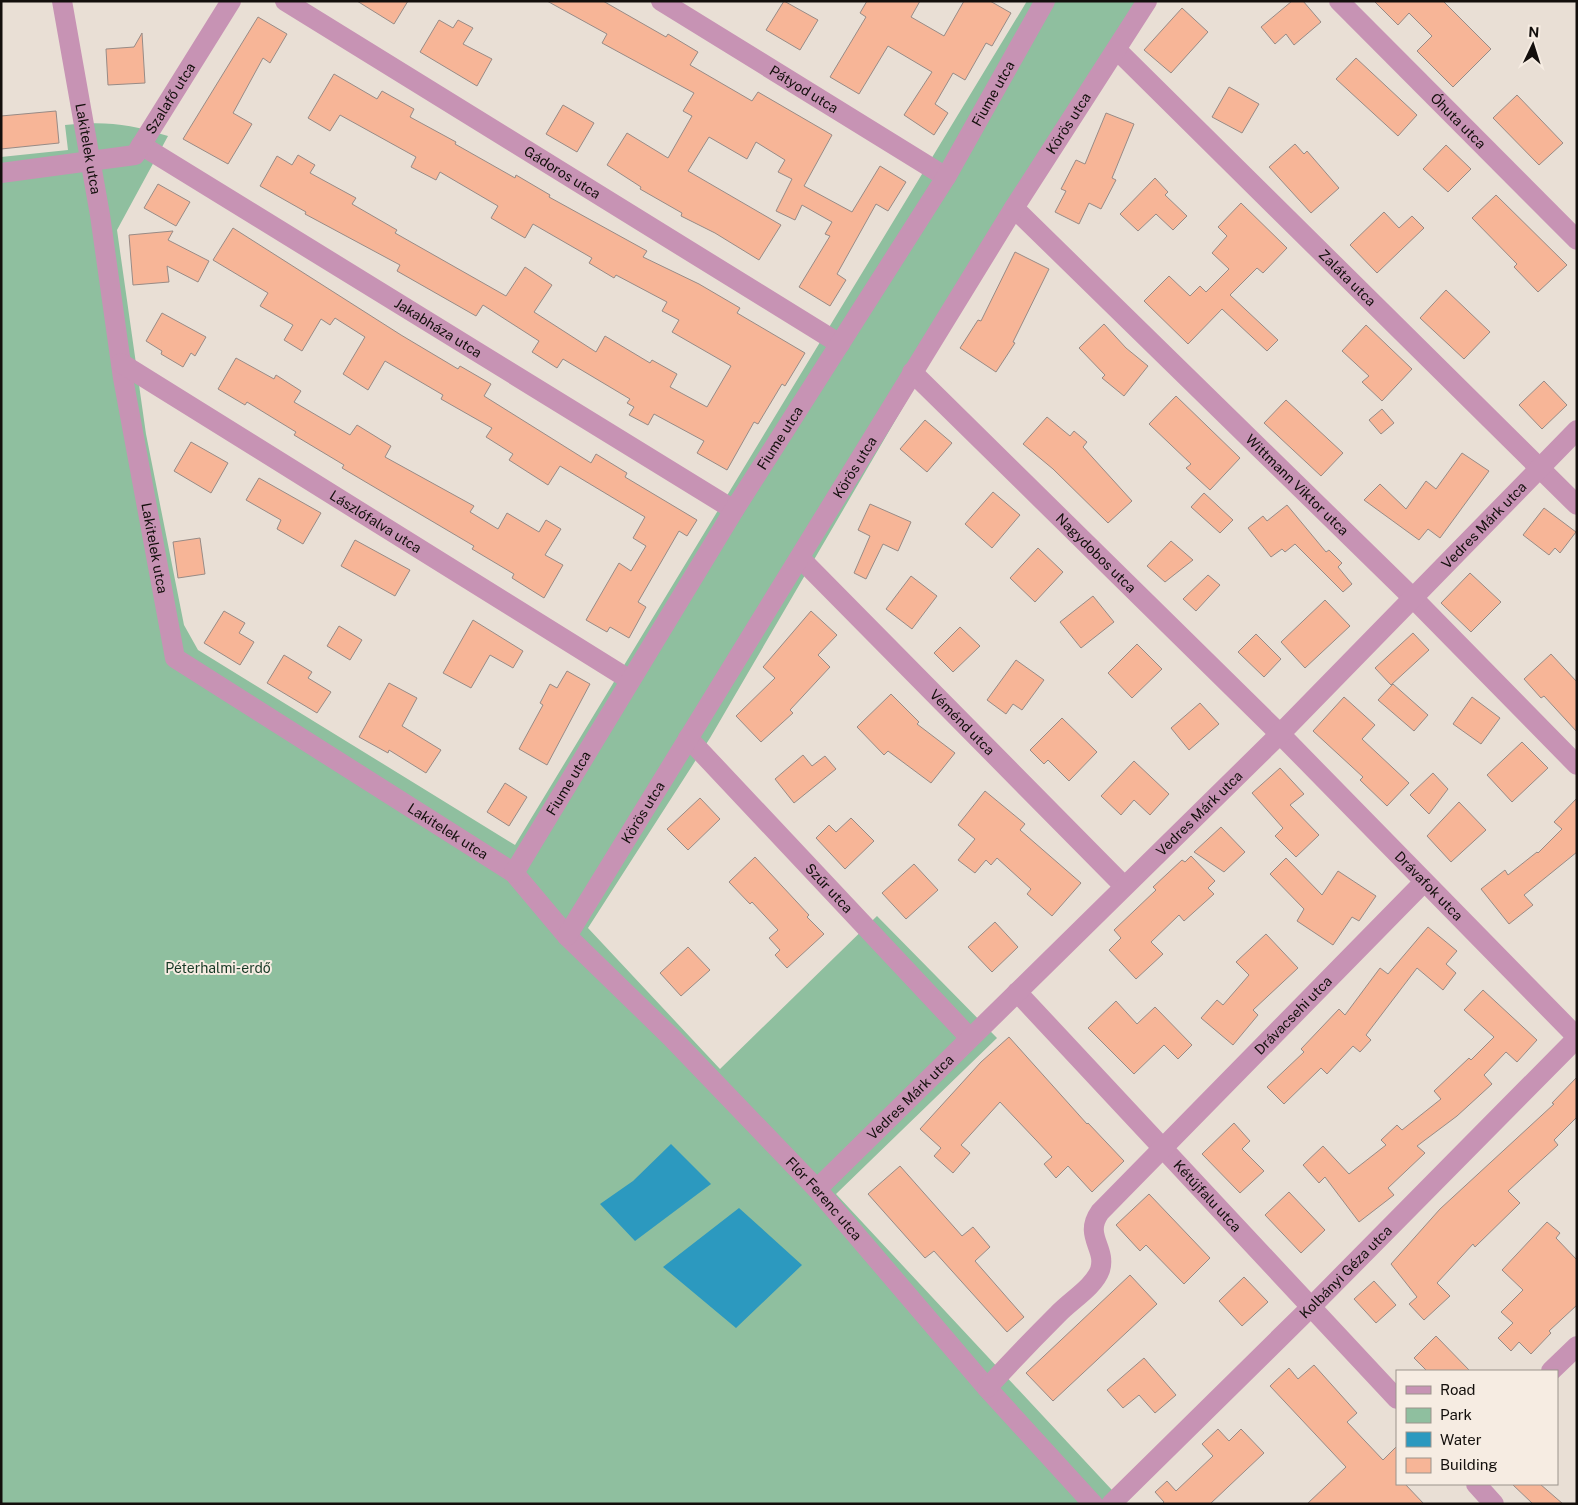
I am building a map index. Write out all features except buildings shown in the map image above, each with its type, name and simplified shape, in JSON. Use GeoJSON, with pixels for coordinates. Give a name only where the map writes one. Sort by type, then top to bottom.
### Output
{"type":"FeatureCollection","features":[{"type":"Feature","properties":{"kind":"street","name":"Lakitelek utca"},"geometry":{"type":"LineString","coordinates":[[62,1],[100,215],[121,363],[175,658],[514,873],[541,906]]}},
{"type":"Feature","properties":{"kind":"street","name":"Szalafő utca"},"geometry":{"type":"LineString","coordinates":[[90,162],[135,155],[231,1]]}},
{"type":"Feature","properties":{"kind":"street","name":"Gádoros utca"},"geometry":{"type":"LineString","coordinates":[[286,1],[840,344]]}},
{"type":"Feature","properties":{"kind":"street","name":"Pátyod utca"},"geometry":{"type":"LineString","coordinates":[[661,1],[946,177]]}},
{"type":"Feature","properties":{"kind":"street","name":"Körös utca"},"geometry":{"type":"LineString","coordinates":[[567,936],[800,558],[912,372],[1146,1]]}},
{"type":"Feature","properties":{"kind":"street","name":"Óhuta utca"},"geometry":{"type":"LineString","coordinates":[[1339,1],[1577,240]]}},
{"type":"Feature","properties":{"kind":"street","name":"Fiume utca"},"geometry":{"type":"LineString","coordinates":[[514,873],[734,510],[946,177],[1041,2]]}},
{"type":"Feature","properties":{"kind":"street","name":"Zaláta utca"},"geometry":{"type":"LineString","coordinates":[[1116,50],[1577,506]]}},
{"type":"Feature","properties":{"kind":"street","name":"Jakabháza utca"},"geometry":{"type":"LineString","coordinates":[[141,145],[734,510]]}},
{"type":"Feature","properties":{"kind":"street"},"geometry":{"type":"LineString","coordinates":[[1,173],[90,162]]}},
{"type":"Feature","properties":{"kind":"street","name":"Wittmann Viktor utca"},"geometry":{"type":"LineString","coordinates":[[1014,208],[1413,598],[1577,765]]}},
{"type":"Feature","properties":{"kind":"street","name":"Lászlófalva utca"},"geometry":{"type":"LineString","coordinates":[[121,363],[630,680]]}},
{"type":"Feature","properties":{"kind":"street","name":"Nagydobos utca"},"geometry":{"type":"LineString","coordinates":[[912,372],[1280,734]]}},
{"type":"Feature","properties":{"kind":"street","name":"Vedres Márk utca"},"geometry":{"type":"LineString","coordinates":[[817,1189],[1280,734],[1577,430]]}},
{"type":"Feature","properties":{"kind":"street","name":"Véménd utca"},"geometry":{"type":"LineString","coordinates":[[800,558],[1124,886]]}},
{"type":"Feature","properties":{"kind":"street","name":"Drávafok utca"},"geometry":{"type":"LineString","coordinates":[[1280,734],[1577,1038]]}},
{"type":"Feature","properties":{"kind":"street","name":"Szűr utca"},"geometry":{"type":"LineString","coordinates":[[688,738],[970,1038]]}},
{"type":"Feature","properties":{"kind":"street","name":"Drávacsehi utca"},"geometry":{"type":"LineString","coordinates":[[987,1388],[1059,1312],[1095,1280],[1100,1270],[1101,1259],[1093,1234],[1096,1218],[1424,882]]}},
{"type":"Feature","properties":{"kind":"street","name":"Flór Ferenc utca"},"geometry":{"type":"LineString","coordinates":[[541,906],[567,936],[671,1037],[817,1189],[987,1388],[1093,1504]]}},
{"type":"Feature","properties":{"kind":"street","name":"Kétújfalu utca"},"geometry":{"type":"LineString","coordinates":[[1017,992],[1396,1398]]}},
{"type":"Feature","properties":{"kind":"street","name":"Kolbányi Géza utca"},"geometry":{"type":"LineString","coordinates":[[1111,1504],[1577,1038]]}},
{"type":"Feature","properties":{"kind":"street"},"geometry":{"type":"LineString","coordinates":[[1552,1370],[1577,1346]]}},
{"type":"Feature","properties":{"kind":"street"},"geometry":{"type":"LineString","coordinates":[[1477,1485],[1494,1504]]}},
{"type":"Feature","properties":{"kind":"green space","name":"Péterhalmi-erdő"},"geometry":{"type":"Polygon","coordinates":[[[1027,1],[1140,1],[710,738],[588,928],[720,1069],[877,916],[997,1038],[836,1194],[1125,1504],[1,1504],[1,157],[68,150],[65,125],[117,124],[168,136],[117,230],[146,434],[184,625],[198,650],[515,845],[1027,1]]]}},
{"type":"Feature","properties":{"kind":"water"},"geometry":{"type":"Polygon","coordinates":[[[671,1144],[711,1184],[635,1241],[600,1204],[633,1181],[671,1144]]]}},
{"type":"Feature","properties":{"kind":"water"},"geometry":{"type":"Polygon","coordinates":[[[739,1208],[802,1265],[736,1328],[663,1267],[739,1208]]]}}]}
